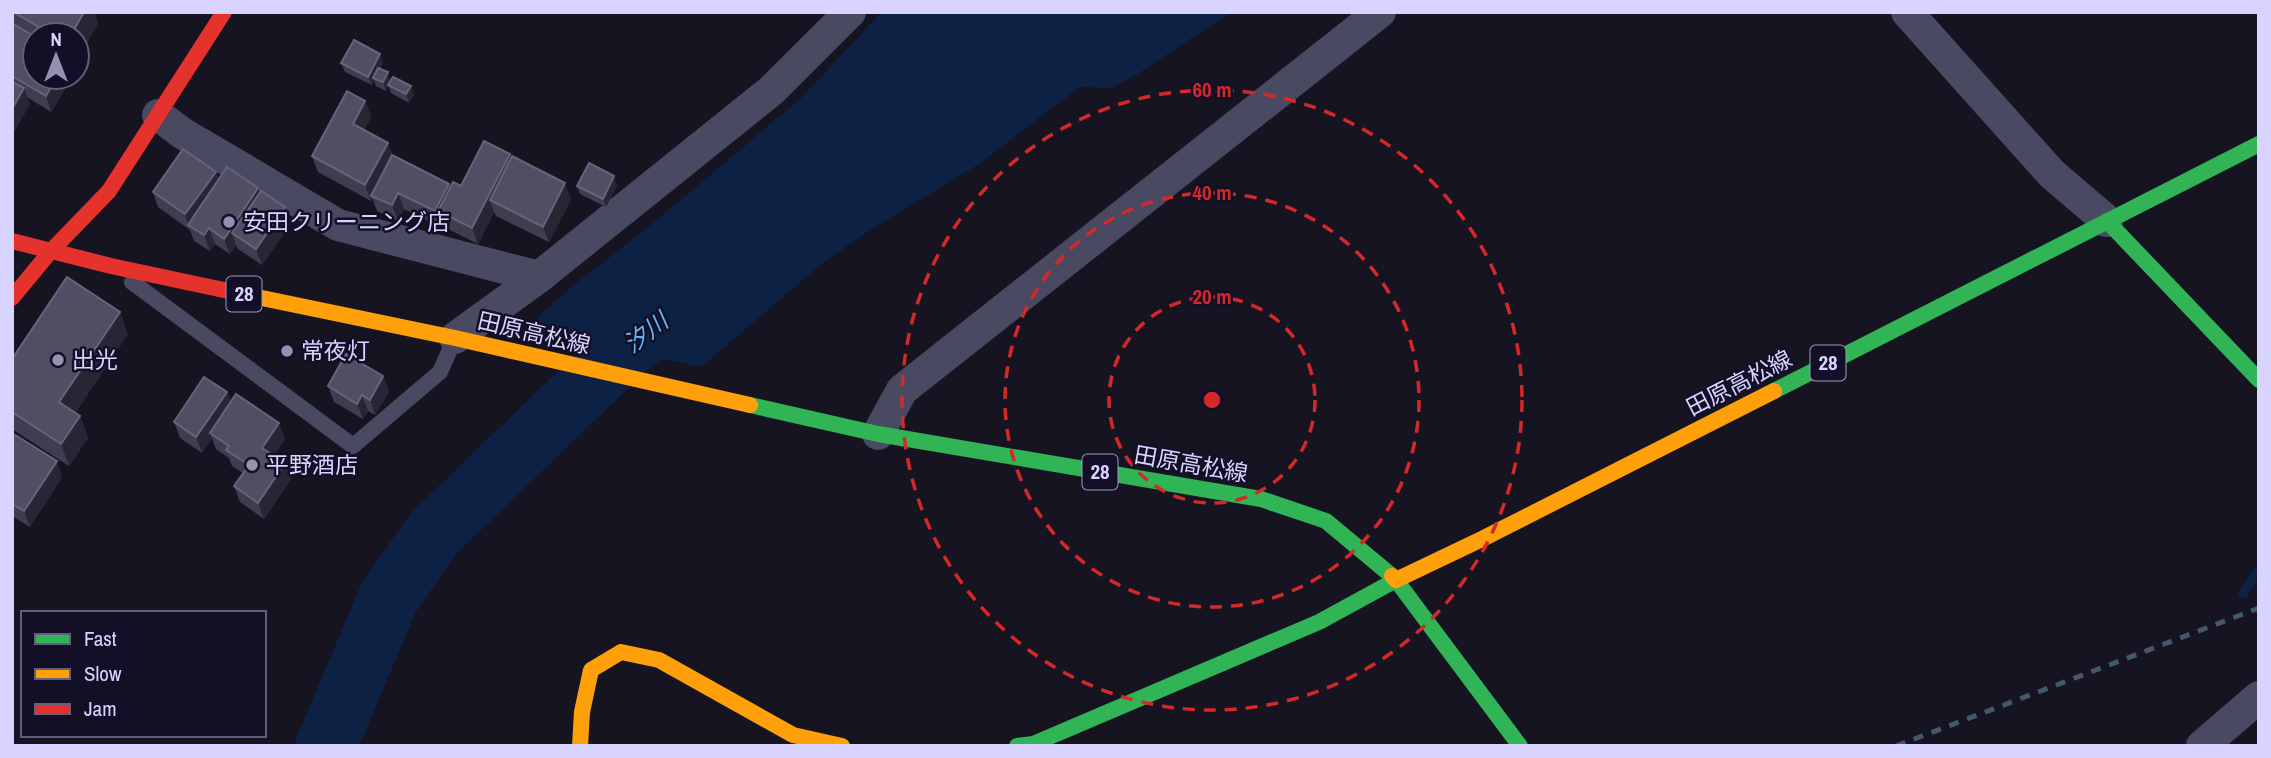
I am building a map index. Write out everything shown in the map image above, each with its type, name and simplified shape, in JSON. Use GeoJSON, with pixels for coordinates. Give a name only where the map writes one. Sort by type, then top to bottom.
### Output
{"type":"FeatureCollection","features":[{"type":"Feature","properties":{"kind":"main road"},"geometry":{"type":"LineString","coordinates":[[12,298],[50,252],[109,191],[224,12]]}},
{"type":"Feature","properties":{"kind":"main road","name":"田原高松線"},"geometry":{"type":"LineString","coordinates":[[12,241],[111,266],[466,341],[878,434],[1261,499],[1326,521],[1396,580],[1484,538],[2259,144]]}},
{"type":"Feature","properties":{"kind":"main road"},"geometry":{"type":"LineString","coordinates":[[2107,221],[2259,380]]}},
{"type":"Feature","properties":{"kind":"main road"},"geometry":{"type":"LineString","coordinates":[[1029,745],[1319,622],[1396,580],[1520,746]]}},
{"type":"Feature","properties":{"kind":"main road"},"geometry":{"type":"LineString","coordinates":[[580,746],[582,712],[591,670],[621,652],[659,660],[793,735],[842,746]]}},
{"type":"Feature","properties":{"kind":"street"},"geometry":{"type":"LineString","coordinates":[[466,341],[539,277],[772,90],[850,12]]}},
{"type":"Feature","properties":{"kind":"street"},"geometry":{"type":"LineString","coordinates":[[878,434],[902,390],[1380,12]]}},
{"type":"Feature","properties":{"kind":"street"},"geometry":{"type":"LineString","coordinates":[[1907,12],[2052,174],[2107,221]]}},
{"type":"Feature","properties":{"kind":"street"},"geometry":{"type":"LineString","coordinates":[[158,115],[182,133],[338,225],[539,277]]}},
{"type":"Feature","properties":{"kind":"street"},"geometry":{"type":"LineString","coordinates":[[2202,746],[2259,697]]}},
{"type":"Feature","properties":{"kind":"lane"},"geometry":{"type":"LineString","coordinates":[[111,266],[353,446],[440,373],[466,341]]}},
{"type":"Feature","properties":{"kind":"water"},"geometry":{"type":"Polygon","coordinates":[[[882,12],[1231,12],[1112,88],[1080,87],[979,164],[825,261],[701,367],[526,328],[570,288],[652,224],[800,99],[882,12]]]}},
{"type":"Feature","properties":{"kind":"building"},"geometry":{"type":"Polygon","coordinates":[[[13,12],[84,12],[79,21],[29,21],[13,12]]]}},
{"type":"Feature","properties":{"kind":"building"},"geometry":{"type":"Polygon","coordinates":[[[12,23],[21,28],[21,81],[12,76],[12,23]]]}},
{"type":"Feature","properties":{"kind":"building"},"geometry":{"type":"Polygon","coordinates":[[[354,40],[380,54],[368,77],[341,63],[354,40]]]}},
{"type":"Feature","properties":{"kind":"building"},"geometry":{"type":"Polygon","coordinates":[[[378,68],[388,72],[383,82],[373,78],[378,68]]]}},
{"type":"Feature","properties":{"kind":"building"},"geometry":{"type":"Polygon","coordinates":[[[393,77],[411,86],[406,94],[388,85],[393,77]]]}},
{"type":"Feature","properties":{"kind":"building"},"geometry":{"type":"Polygon","coordinates":[[[12,82],[21,86],[22,91],[12,109],[12,82]]]}},
{"type":"Feature","properties":{"kind":"building"},"geometry":{"type":"Polygon","coordinates":[[[347,91],[365,101],[353,124],[388,143],[365,185],[312,156],[347,91]]]}},
{"type":"Feature","properties":{"kind":"building"},"geometry":{"type":"Polygon","coordinates":[[[484,141],[510,154],[472,228],[438,211],[453,182],[461,186],[484,141]]]}},
{"type":"Feature","properties":{"kind":"building"},"geometry":{"type":"Polygon","coordinates":[[[183,149],[216,172],[185,214],[153,192],[183,149]]]}},
{"type":"Feature","properties":{"kind":"building"},"geometry":{"type":"Polygon","coordinates":[[[392,155],[449,184],[435,211],[398,193],[392,205],[371,196],[392,155]]]}},
{"type":"Feature","properties":{"kind":"building"},"geometry":{"type":"Polygon","coordinates":[[[512,156],[565,183],[543,227],[490,200],[512,156]]]}},
{"type":"Feature","properties":{"kind":"building"},"geometry":{"type":"Polygon","coordinates":[[[589,163],[614,176],[603,199],[577,186],[589,163]]]}},
{"type":"Feature","properties":{"kind":"building"},"geometry":{"type":"Polygon","coordinates":[[[227,167],[258,188],[224,239],[209,228],[204,235],[188,225],[227,167]]]}},
{"type":"Feature","properties":{"kind":"building"},"geometry":{"type":"Polygon","coordinates":[[[261,191],[285,207],[256,249],[232,233],[261,191]]]}},
{"type":"Feature","properties":{"kind":"building"},"geometry":{"type":"Polygon","coordinates":[[[67,277],[120,312],[59,402],[80,416],[61,444],[12,412],[12,359],[67,277]]]}},
{"type":"Feature","properties":{"kind":"building"},"geometry":{"type":"Polygon","coordinates":[[[346,354],[383,376],[370,400],[362,395],[357,404],[328,386],[346,354]]]}},
{"type":"Feature","properties":{"kind":"building"},"geometry":{"type":"Polygon","coordinates":[[[204,377],[227,392],[196,437],[174,422],[204,377]]]}},
{"type":"Feature","properties":{"kind":"building","name":"平野酒店"},"geometry":{"type":"Polygon","coordinates":[[[236,394],[279,423],[262,448],[285,463],[258,503],[234,486],[249,465],[226,450],[229,446],[210,433],[236,394]]]}},
{"type":"Feature","properties":{"kind":"building"},"geometry":{"type":"Polygon","coordinates":[[[12,433],[57,461],[24,511],[12,504],[12,433]]]}},
{"type":"Feature","properties":{"kind":"waterway","name":"汐川"},"geometry":{"type":"LineString","coordinates":[[326,746],[389,597],[434,533],[624,350],[689,299]]}},
{"type":"Feature","properties":{"kind":"waterway"},"geometry":{"type":"LineString","coordinates":[[2243,593],[2259,570]]}},
{"type":"Feature","properties":{"kind":"railway"},"geometry":{"type":"LineString","coordinates":[[1896,746],[2259,608]]}},
{"type":"Feature","properties":{"kind":"traffic: fast"},"geometry":{"type":"LineString","coordinates":[[1774,391],[2259,144]]}},
{"type":"Feature","properties":{"kind":"traffic: fast"},"geometry":{"type":"LineString","coordinates":[[2107,221],[2259,380]]}},
{"type":"Feature","properties":{"kind":"traffic: fast"},"geometry":{"type":"LineString","coordinates":[[750,405],[878,434],[1261,499],[1326,521],[1392,576]]}},
{"type":"Feature","properties":{"kind":"traffic: fast"},"geometry":{"type":"LineString","coordinates":[[1017,746],[1033,744],[1319,622],[1396,580],[1520,746]]}},
{"type":"Feature","properties":{"kind":"traffic: slow"},"geometry":{"type":"LineString","coordinates":[[238,293],[455,338],[750,405]]}},
{"type":"Feature","properties":{"kind":"traffic: slow"},"geometry":{"type":"LineString","coordinates":[[1392,576],[1396,580],[1484,538],[1774,391]]}},
{"type":"Feature","properties":{"kind":"traffic: slow"},"geometry":{"type":"LineString","coordinates":[[580,746],[582,712],[591,670],[621,652],[659,660],[793,735],[842,746]]}},
{"type":"Feature","properties":{"kind":"traffic: jam"},"geometry":{"type":"LineString","coordinates":[[12,298],[50,252],[109,191],[224,12]]}},
{"type":"Feature","properties":{"kind":"traffic: jam"},"geometry":{"type":"LineString","coordinates":[[12,241],[111,266],[238,293]]}},
{"type":"Feature","properties":{"kind":"place","name":"安田クリーニング店"},"geometry":{"type":"Point","coordinates":[229,222]}},
{"type":"Feature","properties":{"kind":"place","name":"常夜灯"},"geometry":{"type":"Point","coordinates":[287,351]}},
{"type":"Feature","properties":{"kind":"place","name":"出光"},"geometry":{"type":"Point","coordinates":[58,360]}},
{"type":"Feature","properties":{"kind":"place","name":"平野酒店"},"geometry":{"type":"Point","coordinates":[252,465]}}]}
